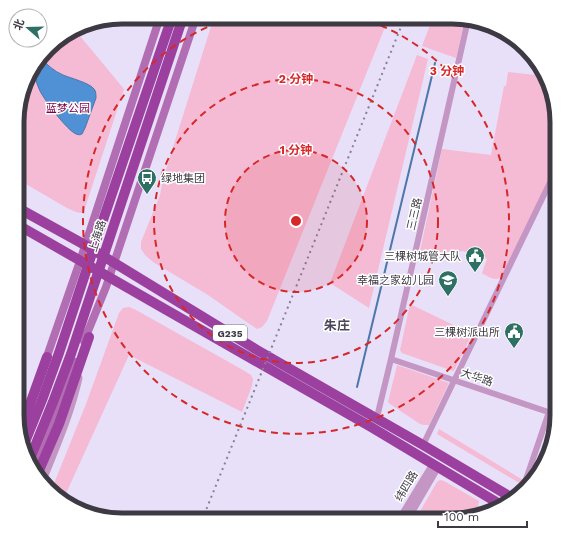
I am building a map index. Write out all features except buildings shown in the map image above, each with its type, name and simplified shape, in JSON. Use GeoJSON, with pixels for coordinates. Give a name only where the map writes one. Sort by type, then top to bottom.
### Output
{"type":"FeatureCollection","features":[{"type":"Feature","properties":{"kind":"highway","name":"上海路"},"geometry":{"type":"LineString","coordinates":[[27,438],[59,353],[170,24]]}},
{"type":"Feature","properties":{"kind":"highway","name":"上海路"},"geometry":{"type":"LineString","coordinates":[[32,454],[71,354],[181,24]]}},
{"type":"Feature","properties":{"kind":"highway","name":"G235"},"geometry":{"type":"LineString","coordinates":[[24,211],[85,245],[258,350],[508,495]]}},
{"type":"Feature","properties":{"kind":"highway","name":"G235"},"geometry":{"type":"LineString","coordinates":[[24,228],[80,261],[107,282],[376,429],[497,502]]}},
{"type":"Feature","properties":{"kind":"highway"},"geometry":{"type":"LineString","coordinates":[[39,469],[58,424],[89,337]]}},
{"type":"Feature","properties":{"kind":"highway"},"geometry":{"type":"LineString","coordinates":[[24,421],[47,357]]}},
{"type":"Feature","properties":{"kind":"main road","name":"上海路"},"geometry":{"type":"LineString","coordinates":[[24,412],[47,357],[158,24]]}},
{"type":"Feature","properties":{"kind":"main road"},"geometry":{"type":"LineString","coordinates":[[36,462],[114,263],[194,24]]}},
{"type":"Feature","properties":{"kind":"street","name":"三三路"},"geometry":{"type":"LineString","coordinates":[[378,413],[467,25]]}},
{"type":"Feature","properties":{"kind":"street"},"geometry":{"type":"LineString","coordinates":[[423,445],[550,182]]}},
{"type":"Feature","properties":{"kind":"street"},"geometry":{"type":"LineString","coordinates":[[45,476],[65,426],[76,393],[89,337],[107,282]]}},
{"type":"Feature","properties":{"kind":"street","name":"大华路"},"geometry":{"type":"LineString","coordinates":[[391,359],[549,412]]}},
{"type":"Feature","properties":{"kind":"street"},"geometry":{"type":"LineString","coordinates":[[526,480],[549,412]]}},
{"type":"Feature","properties":{"kind":"street","name":"纬四路"},"geometry":{"type":"LineString","coordinates":[[404,513],[436,465]]}},
{"type":"Feature","properties":{"kind":"street","name":"纬四路"},"geometry":{"type":"LineString","coordinates":[[411,513],[436,465]]}},
{"type":"Feature","properties":{"kind":"green space"},"geometry":{"type":"Polygon","coordinates":[[[212,24],[386,24],[267,321],[262,327],[257,329],[208,295],[153,262],[145,255],[141,249],[141,242],[160,195],[163,179],[212,24]]]}},
{"type":"Feature","properties":{"kind":"green space"},"geometry":{"type":"Polygon","coordinates":[[[430,24],[464,25],[456,58],[422,46],[430,24]]]}},
{"type":"Feature","properties":{"kind":"green space","name":"蓝梦公园"},"geometry":{"type":"Polygon","coordinates":[[[79,34],[124,89],[84,211],[81,213],[67,208],[24,183],[24,122],[27,96],[31,84],[40,67],[57,48],[67,40],[79,34]]]}},
{"type":"Feature","properties":{"kind":"green space"},"geometry":{"type":"Polygon","coordinates":[[[417,55],[428,59],[369,308],[330,283],[417,55]]]}},
{"type":"Feature","properties":{"kind":"green space"},"geometry":{"type":"Polygon","coordinates":[[[508,72],[538,75],[543,84],[547,96],[550,115],[550,182],[502,275],[496,279],[482,273],[487,259],[463,251],[424,255],[421,254],[420,251],[442,149],[491,155],[504,86],[506,86],[508,72]]]}},
{"type":"Feature","properties":{"kind":"green space"},"geometry":{"type":"Polygon","coordinates":[[[410,304],[472,334],[453,371],[402,353],[400,350],[410,304]]]}},
{"type":"Feature","properties":{"kind":"green space"},"geometry":{"type":"Polygon","coordinates":[[[129,307],[136,310],[243,370],[251,375],[253,379],[252,386],[242,412],[129,355],[65,495],[54,485],[86,404],[119,313],[123,308],[129,307]]]}},
{"type":"Feature","properties":{"kind":"green space"},"geometry":{"type":"Polygon","coordinates":[[[397,365],[449,383],[429,425],[420,424],[388,402],[397,365]]]}},
{"type":"Feature","properties":{"kind":"green space"},"geometry":{"type":"Polygon","coordinates":[[[439,429],[523,480],[521,484],[437,434],[439,429]]]}},
{"type":"Feature","properties":{"kind":"green space"},"geometry":{"type":"Polygon","coordinates":[[[440,480],[444,481],[479,501],[478,506],[482,509],[459,513],[419,513],[437,482],[440,480]]]}},
{"type":"Feature","properties":{"kind":"water"},"geometry":{"type":"Polygon","coordinates":[[[44,61],[57,72],[80,81],[95,90],[96,98],[82,134],[76,134],[67,127],[43,96],[35,76],[44,61]]]}},
{"type":"Feature","properties":{"kind":"waterway"},"geometry":{"type":"LineString","coordinates":[[357,387],[435,63]]}},
{"type":"Feature","properties":{"kind":"railway"},"geometry":{"type":"LineString","coordinates":[[205,513],[402,24]]}},
{"type":"Feature","properties":{"kind":"place","name":"绿地集团"},"geometry":{"type":"Point","coordinates":[147,195]}},
{"type":"Feature","properties":{"kind":"place","name":"三棵树城管大队"},"geometry":{"type":"Point","coordinates":[475,273]}},
{"type":"Feature","properties":{"kind":"place","name":"幸福之家幼儿园"},"geometry":{"type":"Point","coordinates":[448,297]}},
{"type":"Feature","properties":{"kind":"place","name":"三棵树派出所"},"geometry":{"type":"Point","coordinates":[514,349]}},
{"type":"Feature","properties":{"kind":"district","name":"朱庄"},"geometry":{"type":"Point","coordinates":[337,325]}}]}
